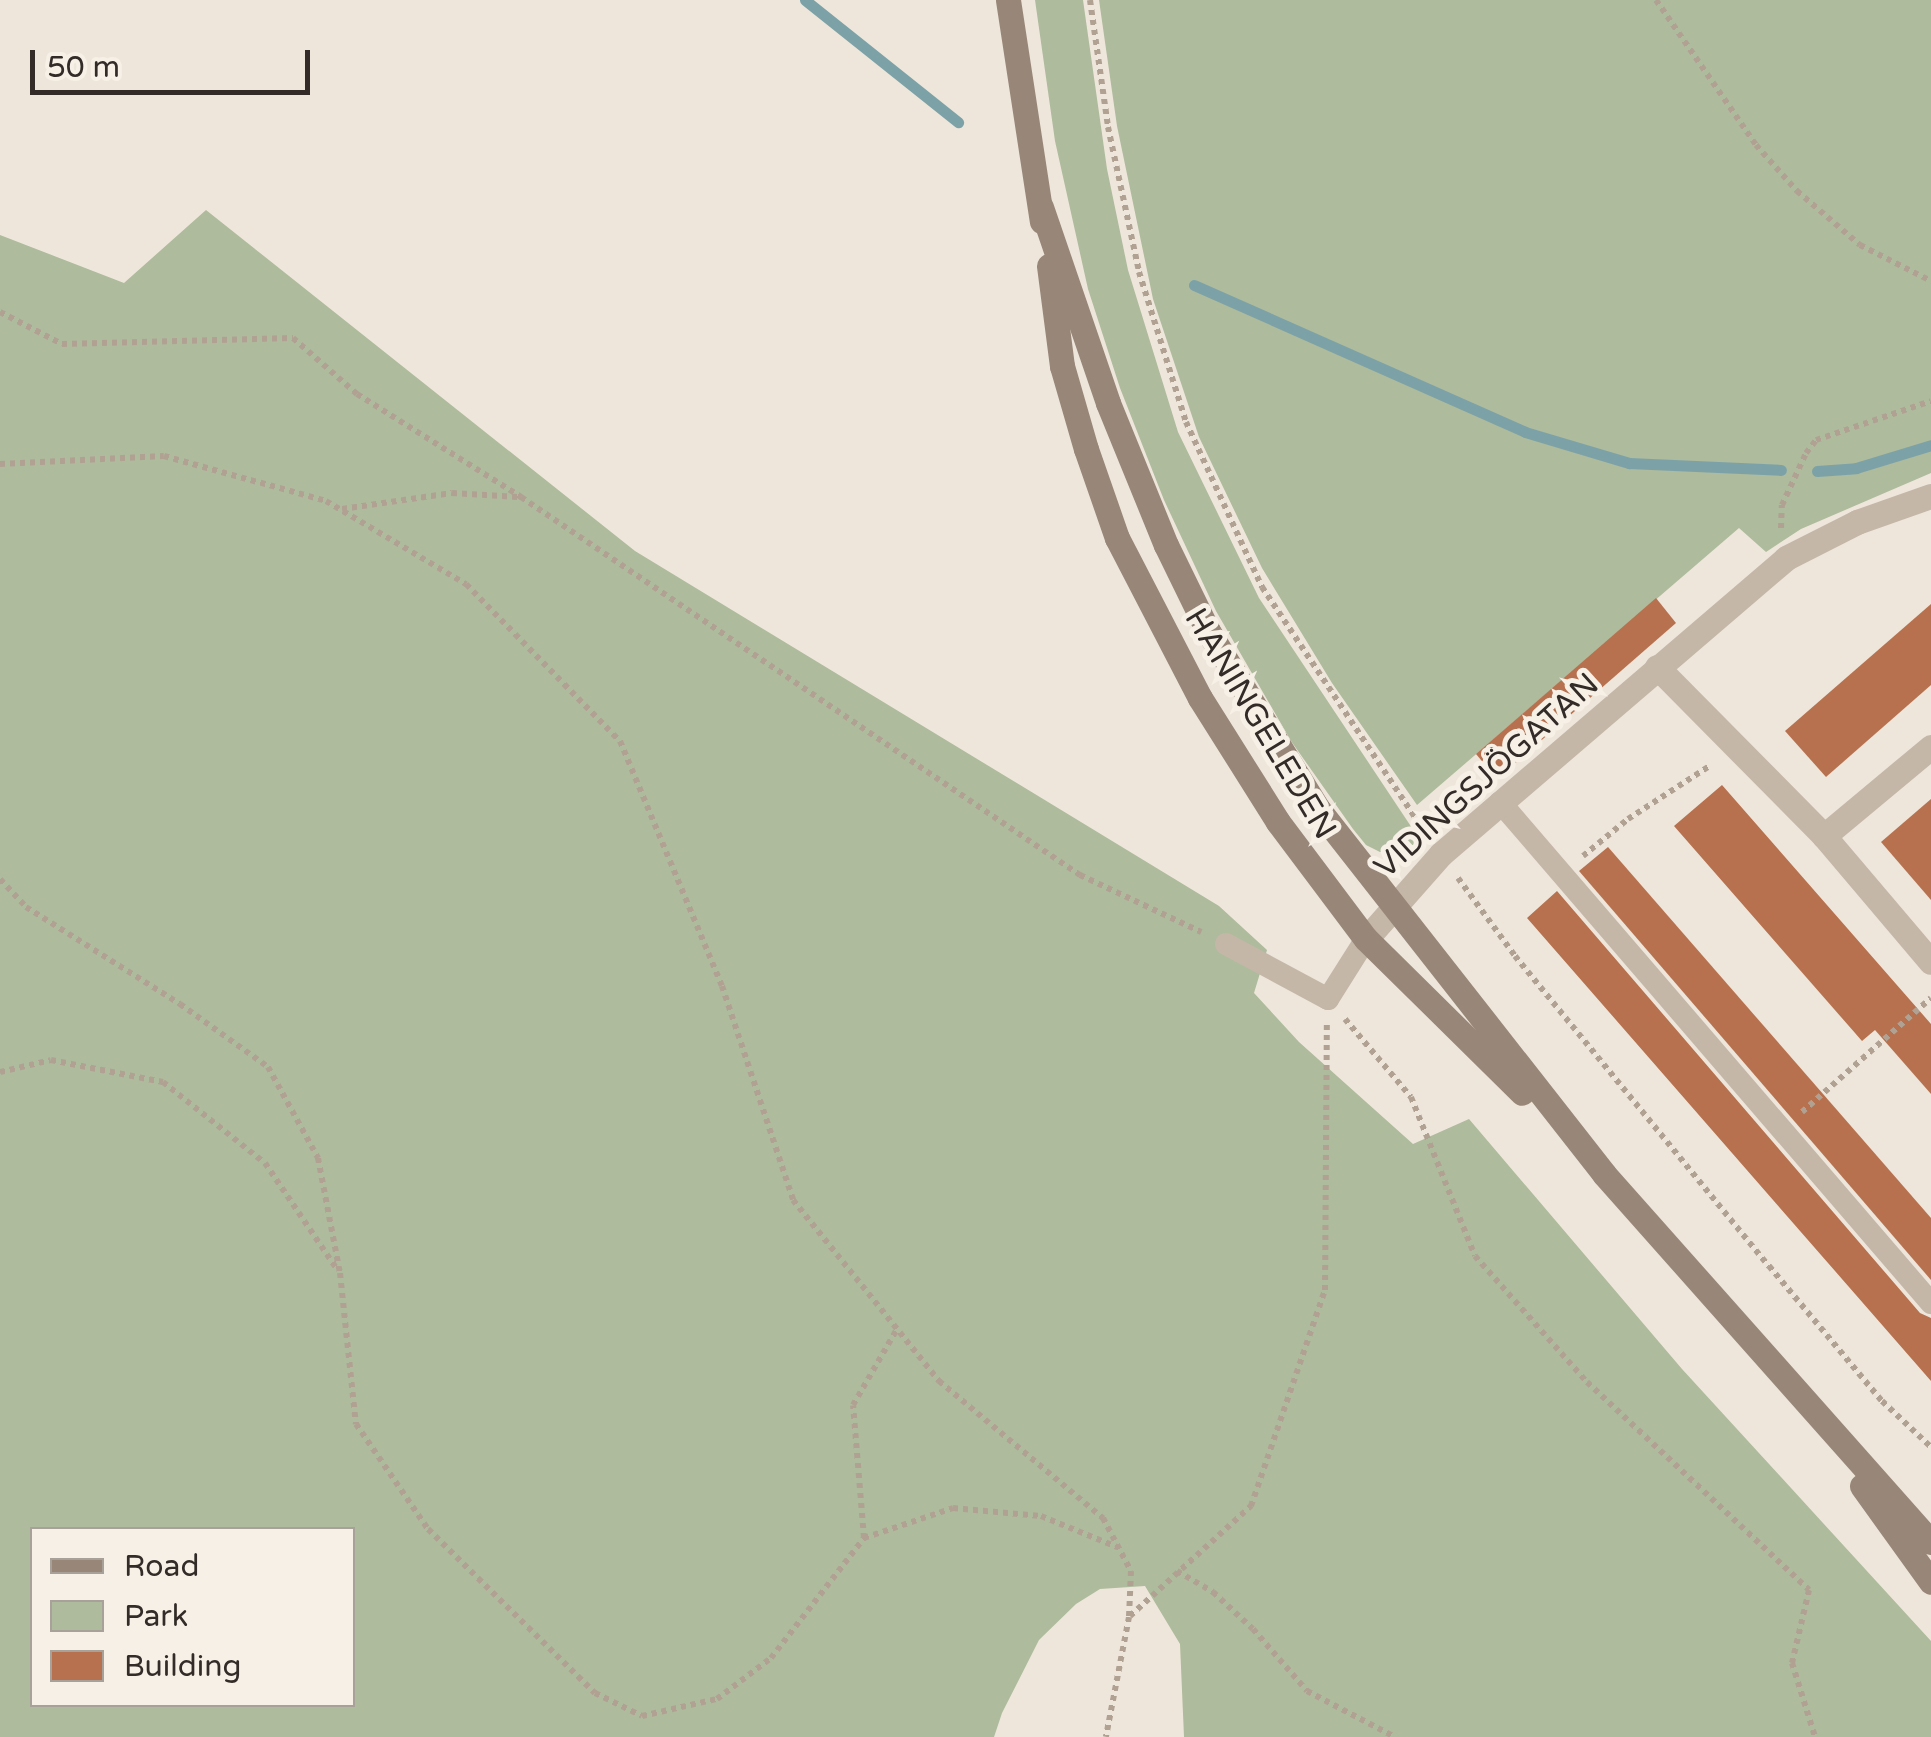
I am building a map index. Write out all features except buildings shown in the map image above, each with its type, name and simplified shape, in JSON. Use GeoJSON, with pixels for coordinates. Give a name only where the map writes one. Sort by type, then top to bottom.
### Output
{"type":"FeatureCollection","features":[{"type":"Feature","properties":{"kind":"main road","name":"HANINGELEDEN"},"geometry":{"type":"LineString","coordinates":[[1008,0],[1062,366],[1118,538],[1235,758],[1322,885],[1366,939],[1604,1174]]}},
{"type":"Feature","properties":{"kind":"main road","name":"HANINGELEDEN"},"geometry":{"type":"LineString","coordinates":[[1040,207],[1108,403],[1166,545],[1208,632],[1318,809],[1604,1174],[1931,1542]]}},
{"type":"Feature","properties":{"kind":"main road","name":"HANINGELEDEN"},"geometry":{"type":"LineString","coordinates":[[1782,1377],[1931,1582]]}},
{"type":"Feature","properties":{"kind":"street","name":"VIDINGSJÖGATAN"},"geometry":{"type":"LineString","coordinates":[[1366,939],[1440,854],[1786,558],[1857,522],[1931,496]]}},
{"type":"Feature","properties":{"kind":"street"},"geometry":{"type":"LineString","coordinates":[[1657,667],[1824,836],[1931,962]]}},
{"type":"Feature","properties":{"kind":"street"},"geometry":{"type":"LineString","coordinates":[[1824,836],[1931,746]]}},
{"type":"Feature","properties":{"kind":"lane"},"geometry":{"type":"LineString","coordinates":[[1500,802],[1931,1303]]}},
{"type":"Feature","properties":{"kind":"lane"},"geometry":{"type":"LineString","coordinates":[[1226,944],[1328,999],[1366,939]]}},
{"type":"Feature","properties":{"kind":"path"},"geometry":{"type":"LineString","coordinates":[[1090,0],[1108,126],[1138,272],[1186,422],[1262,588],[1440,854],[1516,956],[1882,1401],[1931,1447]]}},
{"type":"Feature","properties":{"kind":"path"},"geometry":{"type":"LineString","coordinates":[[1656,0],[1702,71],[1797,192],[1860,245],[1931,281]]}},
{"type":"Feature","properties":{"kind":"path"},"geometry":{"type":"LineString","coordinates":[[0,312],[62,344],[293,338],[356,394],[521,497],[1080,874],[1226,944]]}},
{"type":"Feature","properties":{"kind":"path"},"geometry":{"type":"LineString","coordinates":[[1786,558],[1780,524],[1782,506],[1806,452],[1816,440],[1931,401]]}},
{"type":"Feature","properties":{"kind":"path"},"geometry":{"type":"LineString","coordinates":[[0,464],[164,456],[326,500],[466,584],[620,741],[722,986],[793,1200],[939,1381],[1103,1518],[1131,1571],[1129,1617],[1106,1737]]}},
{"type":"Feature","properties":{"kind":"path"},"geometry":{"type":"LineString","coordinates":[[341,510],[452,492],[521,497]]}},
{"type":"Feature","properties":{"kind":"path"},"geometry":{"type":"LineString","coordinates":[[1563,873],[1628,819],[1739,750]]}},
{"type":"Feature","properties":{"kind":"path"},"geometry":{"type":"LineString","coordinates":[[0,879],[26,907],[180,1004],[268,1067],[318,1158],[340,1274],[356,1424],[428,1530],[594,1693],[642,1716],[717,1699],[771,1658],[864,1538],[953,1508],[1041,1516],[1118,1547]]}},
{"type":"Feature","properties":{"kind":"path"},"geometry":{"type":"LineString","coordinates":[[1783,1130],[1931,998]]}},
{"type":"Feature","properties":{"kind":"path"},"geometry":{"type":"LineString","coordinates":[[1129,1617],[1251,1506],[1325,1290],[1328,999]]}},
{"type":"Feature","properties":{"kind":"path"},"geometry":{"type":"LineString","coordinates":[[1328,999],[1411,1097],[1475,1256],[1587,1382],[1809,1590],[1792,1663],[1815,1737]]}},
{"type":"Feature","properties":{"kind":"path"},"geometry":{"type":"LineString","coordinates":[[0,1072],[51,1060],[163,1082],[265,1163],[340,1274]]}},
{"type":"Feature","properties":{"kind":"path"},"geometry":{"type":"LineString","coordinates":[[864,1538],[853,1405],[897,1330]]}},
{"type":"Feature","properties":{"kind":"path"},"geometry":{"type":"LineString","coordinates":[[1177,1571],[1212,1592],[1240,1616],[1290,1666],[1307,1691],[1395,1737]]}},
{"type":"Feature","properties":{"kind":"green space"},"geometry":{"type":"Polygon","coordinates":[[[1035,0],[1083,0],[1107,169],[1128,270],[1178,432],[1259,598],[1422,843],[1414,850],[1380,852],[1366,845],[1353,829],[1291,741],[1216,611],[1164,500],[1120,388],[1088,289],[1055,141],[1035,0]]]}},
{"type":"Feature","properties":{"kind":"green space"},"geometry":{"type":"Polygon","coordinates":[[[1099,0],[1931,0],[1931,473],[1801,529],[1766,552],[1739,528],[1417,805],[1332,683],[1262,568],[1199,437],[1153,299],[1117,126],[1099,0]]]}},
{"type":"Feature","properties":{"kind":"green space"},"geometry":{"type":"Polygon","coordinates":[[[206,210],[635,551],[1219,906],[1267,950],[1254,993],[1299,1042],[1413,1144],[1469,1119],[1682,1369],[1931,1641],[1931,1737],[1184,1737],[1180,1644],[1145,1586],[1100,1589],[1076,1604],[1039,1640],[994,1737],[0,1737],[0,235],[124,283],[206,210]]]}},
{"type":"Feature","properties":{"kind":"waterway"},"geometry":{"type":"LineString","coordinates":[[805,0],[958,122]]}},
{"type":"Feature","properties":{"kind":"waterway"},"geometry":{"type":"LineString","coordinates":[[1194,285],[1525,432],[1629,463],[1781,470]]}},
{"type":"Feature","properties":{"kind":"waterway"},"geometry":{"type":"LineString","coordinates":[[1817,471],[1856,468],[1931,445]]}}]}
